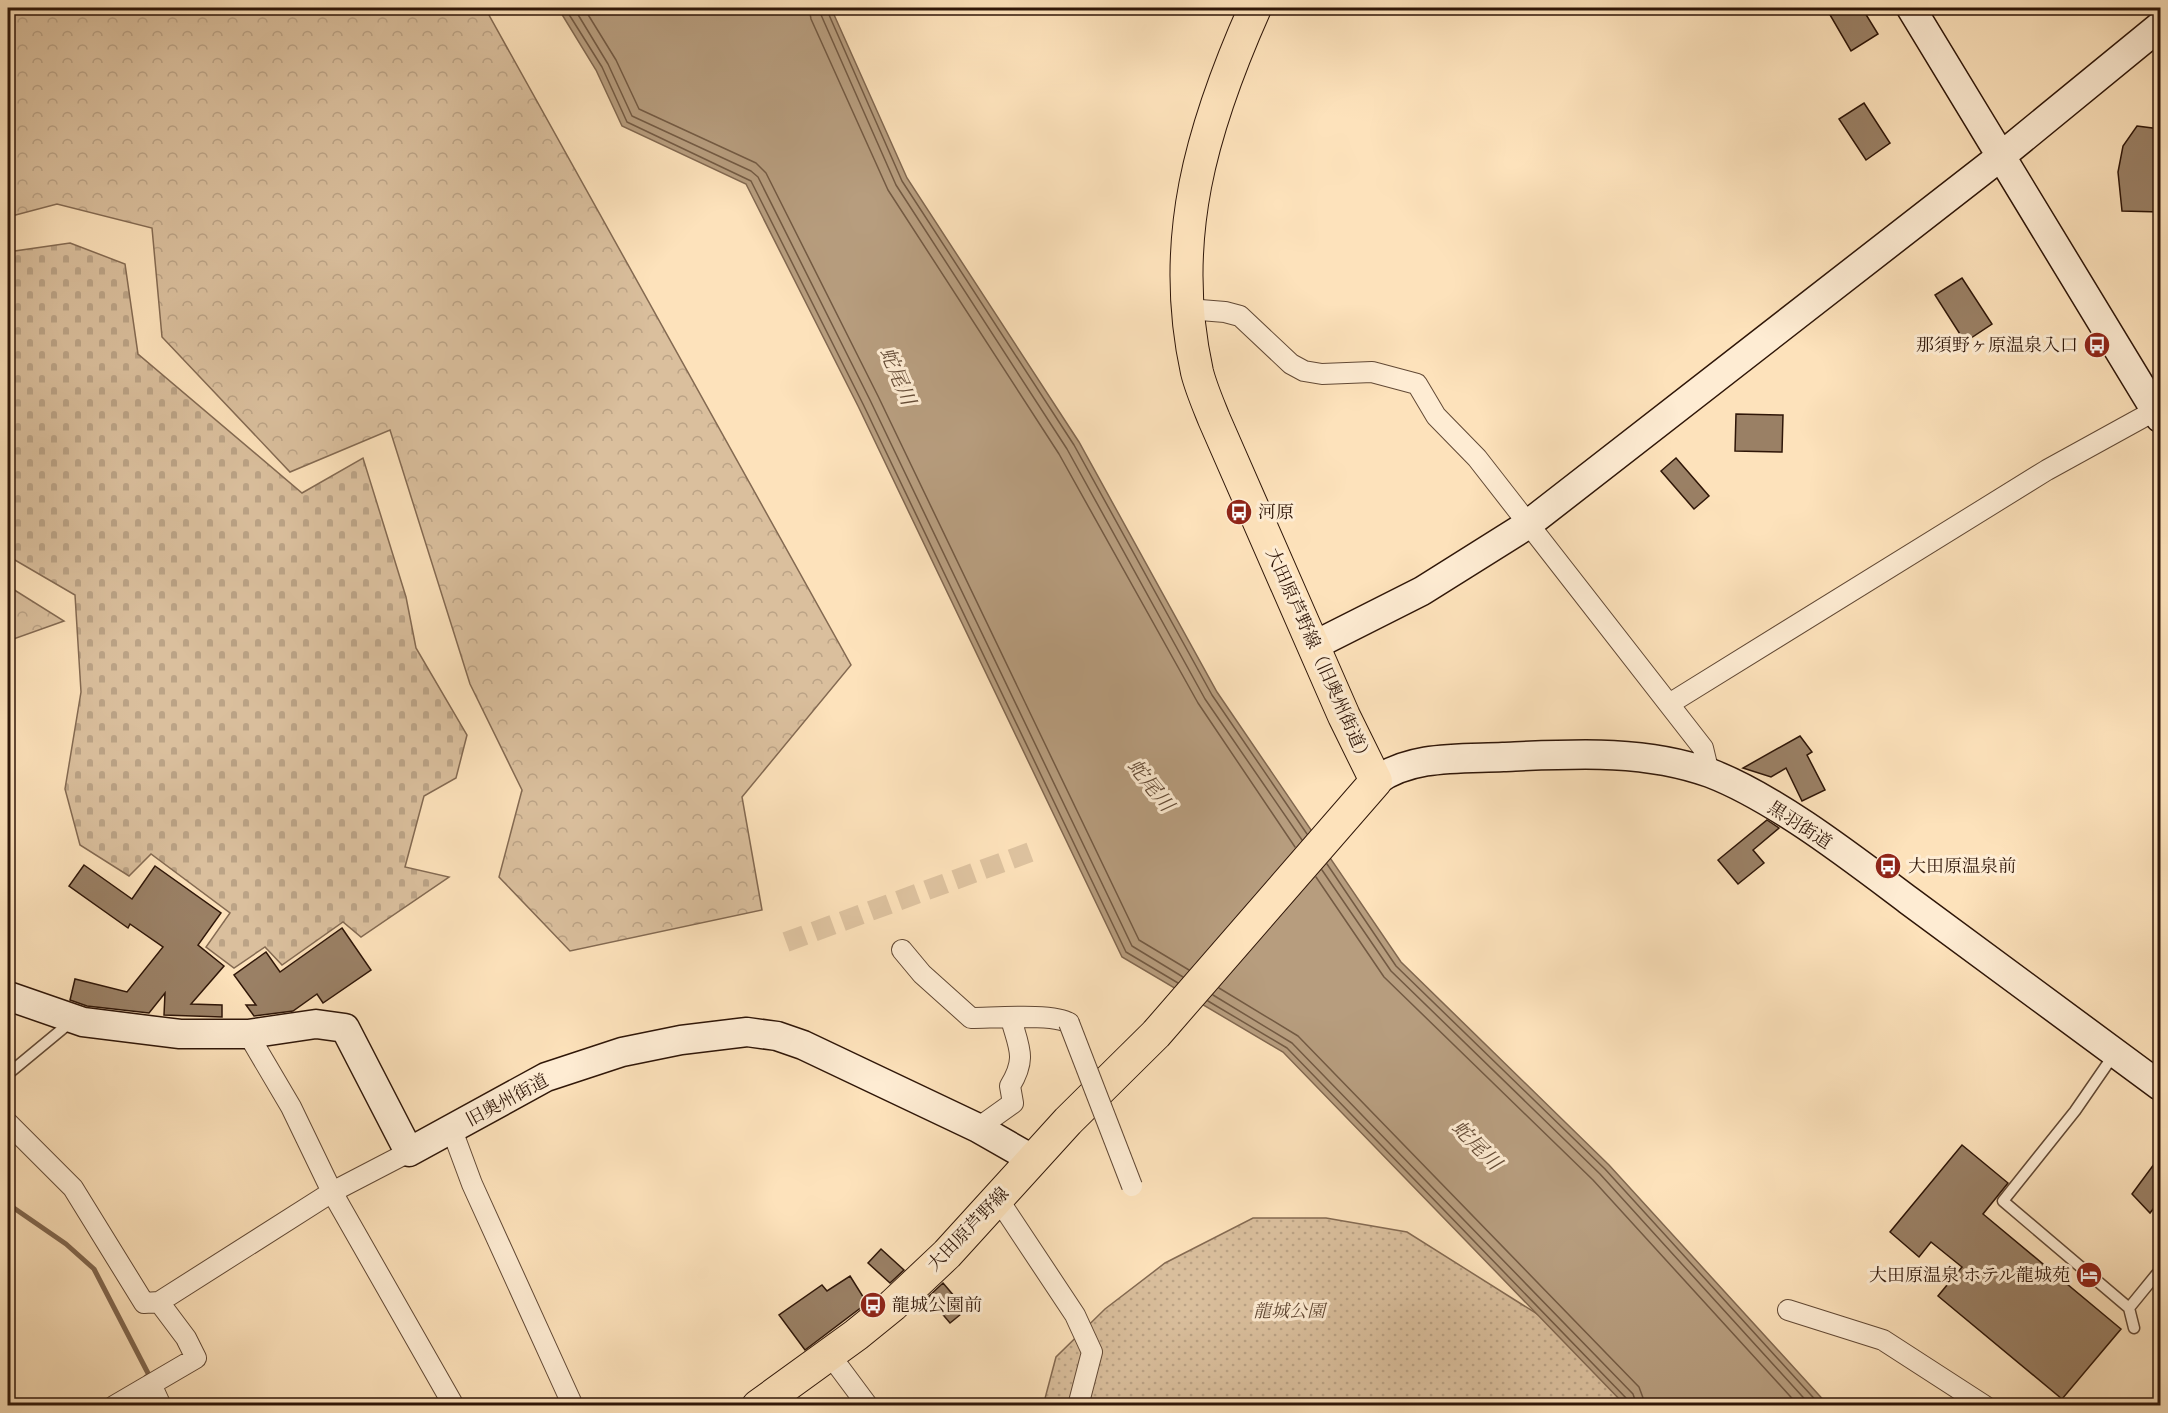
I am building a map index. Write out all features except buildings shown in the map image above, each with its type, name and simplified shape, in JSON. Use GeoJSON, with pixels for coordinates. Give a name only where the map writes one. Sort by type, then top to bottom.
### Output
{"type":"FeatureCollection","features":[{"type":"Feature","properties":{"kind":"main road","name":"大田原芦野線（旧奥州街道）"},"geometry":{"type":"LineString","coordinates":[[1032,1159],[1156,1034],[1350,807],[1376,781],[1313,646],[1214,419],[1197,374],[1188,309],[1187,226],[1194,184],[1234,53],[1255,8]]}},
{"type":"Feature","properties":{"kind":"main road","name":"大田原芦野線"},"geometry":{"type":"LineString","coordinates":[[758,1406],[830,1355],[893,1305],[998,1199],[1032,1159]]}},
{"type":"Feature","properties":{"kind":"street"},"geometry":{"type":"LineString","coordinates":[[1669,704],[2047,470],[2158,414],[1911,8]]}},
{"type":"Feature","properties":{"kind":"street"},"geometry":{"type":"LineString","coordinates":[[1313,646],[1422,591],[1527,525],[2000,157],[2160,26]]}},
{"type":"Feature","properties":{"kind":"street"},"geometry":{"type":"LineString","coordinates":[[1188,309],[1225,312],[1240,316],[1291,364],[1304,371],[1322,374],[1372,372],[1417,384],[1436,416],[1477,458],[1703,748],[1709,773]]}},
{"type":"Feature","properties":{"kind":"street","name":"黒羽街道"},"geometry":{"type":"LineString","coordinates":[[1376,781],[1402,766],[1425,762],[1540,755],[1636,757],[1709,773],[1744,789],[1812,831],[2160,1086]]}},
{"type":"Feature","properties":{"kind":"street"},"geometry":{"type":"LineString","coordinates":[[902,950],[930,982],[971,1018],[1057,1018],[1069,1023],[1132,1186]]}},
{"type":"Feature","properties":{"kind":"street"},"geometry":{"type":"LineString","coordinates":[[8,996],[75,1019],[180,1034],[248,1034],[316,1024],[345,1028],[409,1152]]}},
{"type":"Feature","properties":{"kind":"street"},"geometry":{"type":"LineString","coordinates":[[978,1128],[1013,1103],[1010,1086],[1021,1069],[1011,1019]]}},
{"type":"Feature","properties":{"kind":"street","name":"旧奥州街道"},"geometry":{"type":"LineString","coordinates":[[159,1302],[332,1192],[452,1130],[546,1077],[586,1062],[681,1040],[747,1032],[777,1036],[803,1045],[978,1128],[1032,1159]]}},
{"type":"Feature","properties":{"kind":"street"},"geometry":{"type":"LineString","coordinates":[[248,1034],[291,1107],[332,1192],[454,1406]]}},
{"type":"Feature","properties":{"kind":"street"},"geometry":{"type":"LineString","coordinates":[[8,1123],[73,1188],[144,1303],[159,1302],[186,1338],[196,1358],[114,1406]]}},
{"type":"Feature","properties":{"kind":"street"},"geometry":{"type":"LineString","coordinates":[[452,1130],[472,1184],[573,1406]]}},
{"type":"Feature","properties":{"kind":"street"},"geometry":{"type":"LineString","coordinates":[[998,1199],[1075,1315],[1092,1352],[1078,1406]]}},
{"type":"Feature","properties":{"kind":"street"},"geometry":{"type":"LineString","coordinates":[[1788,1310],[1883,1340],[1985,1406]]}},
{"type":"Feature","properties":{"kind":"street"},"geometry":{"type":"LineString","coordinates":[[830,1355],[868,1406]]}},
{"type":"Feature","properties":{"kind":"street"},"geometry":{"type":"LineString","coordinates":[[151,1384],[161,1406]]}},
{"type":"Feature","properties":{"kind":"lane"},"geometry":{"type":"LineString","coordinates":[[8,1074],[75,1019]]}},
{"type":"Feature","properties":{"kind":"lane"},"geometry":{"type":"LineString","coordinates":[[2116,1053],[2075,1111],[2003,1201],[2128,1308],[2134,1328]]}},
{"type":"Feature","properties":{"kind":"lane"},"geometry":{"type":"LineString","coordinates":[[2128,1308],[2160,1270]]}},
{"type":"Feature","properties":{"kind":"green space"},"geometry":{"type":"Polygon","coordinates":[[[8,8],[485,8],[851,665],[742,797],[762,910],[570,951],[499,877],[522,790],[470,684],[390,430],[290,472],[162,337],[152,228],[57,204],[8,217],[8,8]]]}},
{"type":"Feature","properties":{"kind":"green space"},"geometry":{"type":"Polygon","coordinates":[[[70,243],[125,264],[138,354],[302,493],[363,458],[406,597],[416,648],[467,735],[456,778],[424,796],[405,867],[449,877],[361,937],[343,922],[282,965],[265,947],[234,968],[206,947],[230,913],[151,854],[129,876],[80,845],[65,789],[81,692],[75,595],[8,556],[8,252],[70,243]]]}},
{"type":"Feature","properties":{"kind":"green space"},"geometry":{"type":"Polygon","coordinates":[[[8,586],[64,621],[8,641],[8,586]]]}},
{"type":"Feature","properties":{"kind":"green space","name":"龍城公園"},"geometry":{"type":"Polygon","coordinates":[[[1253,1218],[1326,1218],[1407,1232],[1599,1353],[1638,1406],[1043,1406],[1056,1357],[1105,1309],[1165,1263],[1253,1218]]]}},
{"type":"Feature","properties":{"kind":"water","name":"蛇尾川"},"geometry":{"type":"Polygon","coordinates":[[[558,8],[831,8],[907,178],[1079,442],[1217,692],[1401,962],[1609,1165],[1828,1405],[1625,1405],[1283,1052],[1122,957],[858,406],[746,184],[622,126],[596,70],[558,8]]]}},
{"type":"Feature","properties":{"kind":"waterway"},"geometry":{"type":"LineString","coordinates":[[8,1204],[66,1244],[94,1269],[151,1379]]}},
{"type":"Feature","properties":{"kind":"tunnel"},"geometry":{"type":"LineString","coordinates":[[786,942],[1036,850]]}},
{"type":"Feature","properties":{"kind":"place","name":"那須野ヶ原温泉入口"},"geometry":{"type":"Point","coordinates":[2097,345]}},
{"type":"Feature","properties":{"kind":"place","name":"河原"},"geometry":{"type":"Point","coordinates":[1239,512]}},
{"type":"Feature","properties":{"kind":"place","name":"大田原温泉前"},"geometry":{"type":"Point","coordinates":[1888,866]}},
{"type":"Feature","properties":{"kind":"place","name":"大田原温泉 ホテル龍城苑"},"geometry":{"type":"Point","coordinates":[2089,1275]}},
{"type":"Feature","properties":{"kind":"place","name":"龍城公園前"},"geometry":{"type":"Point","coordinates":[873,1305]}}]}
